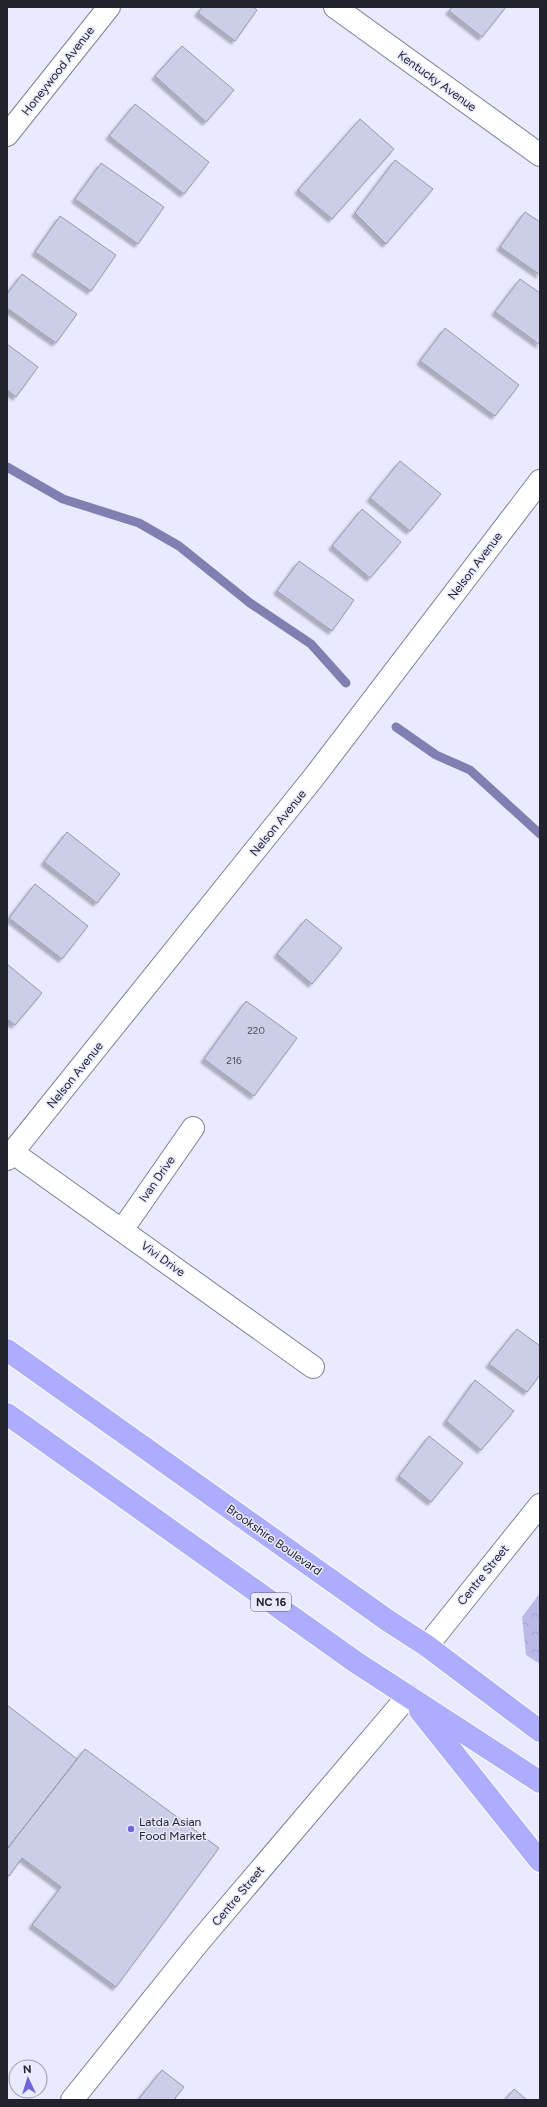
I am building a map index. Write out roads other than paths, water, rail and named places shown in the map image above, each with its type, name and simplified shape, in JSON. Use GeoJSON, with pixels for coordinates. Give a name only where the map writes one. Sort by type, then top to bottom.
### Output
{"type":"FeatureCollection","features":[{"type":"Feature","properties":{"kind":"highway","name":"Brookshire Boulevard"},"geometry":{"type":"LineString","coordinates":[[7,1350],[387,1620],[427,1646],[540,1731]]}},
{"type":"Feature","properties":{"kind":"highway","name":"NC 16"},"geometry":{"type":"LineString","coordinates":[[7,1414],[357,1663],[540,1782]]}},
{"type":"Feature","properties":{"kind":"highway"},"geometry":{"type":"LineString","coordinates":[[408,1696],[540,1861]]}},
{"type":"Feature","properties":{"kind":"street","name":"Honeywood Avenue"},"geometry":{"type":"LineString","coordinates":[[7,135],[109,7]]}},
{"type":"Feature","properties":{"kind":"street","name":"Kentucky Avenue"},"geometry":{"type":"LineString","coordinates":[[335,7],[540,155]]}},
{"type":"Feature","properties":{"kind":"street","name":"Nelson Avenue"},"geometry":{"type":"LineString","coordinates":[[10,1156],[314,777],[540,480]]}},
{"type":"Feature","properties":{"kind":"street","name":"Ivan Drive"},"geometry":{"type":"LineString","coordinates":[[122,1230],[193,1128]]}},
{"type":"Feature","properties":{"kind":"street","name":"Vivi Drive"},"geometry":{"type":"LineString","coordinates":[[10,1156],[122,1230],[313,1367]]}},
{"type":"Feature","properties":{"kind":"street","name":"Centre Street"},"geometry":{"type":"LineString","coordinates":[[427,1646],[540,1505]]}},
{"type":"Feature","properties":{"kind":"street","name":"Centre Street"},"geometry":{"type":"LineString","coordinates":[[72,2100],[198,1943],[408,1696]]}},
{"type":"Feature","properties":{"kind":"waterway"},"geometry":{"type":"LineString","coordinates":[[7,467],[63,499],[139,523],[179,546],[250,603],[311,644],[346,683]]}},
{"type":"Feature","properties":{"kind":"waterway"},"geometry":{"type":"LineString","coordinates":[[396,727],[436,755],[470,770],[540,834]]}},
{"type":"Feature","properties":{"kind":"place","name":"Latda Asian Food Market"},"geometry":{"type":"Point","coordinates":[131,1829]}}]}
